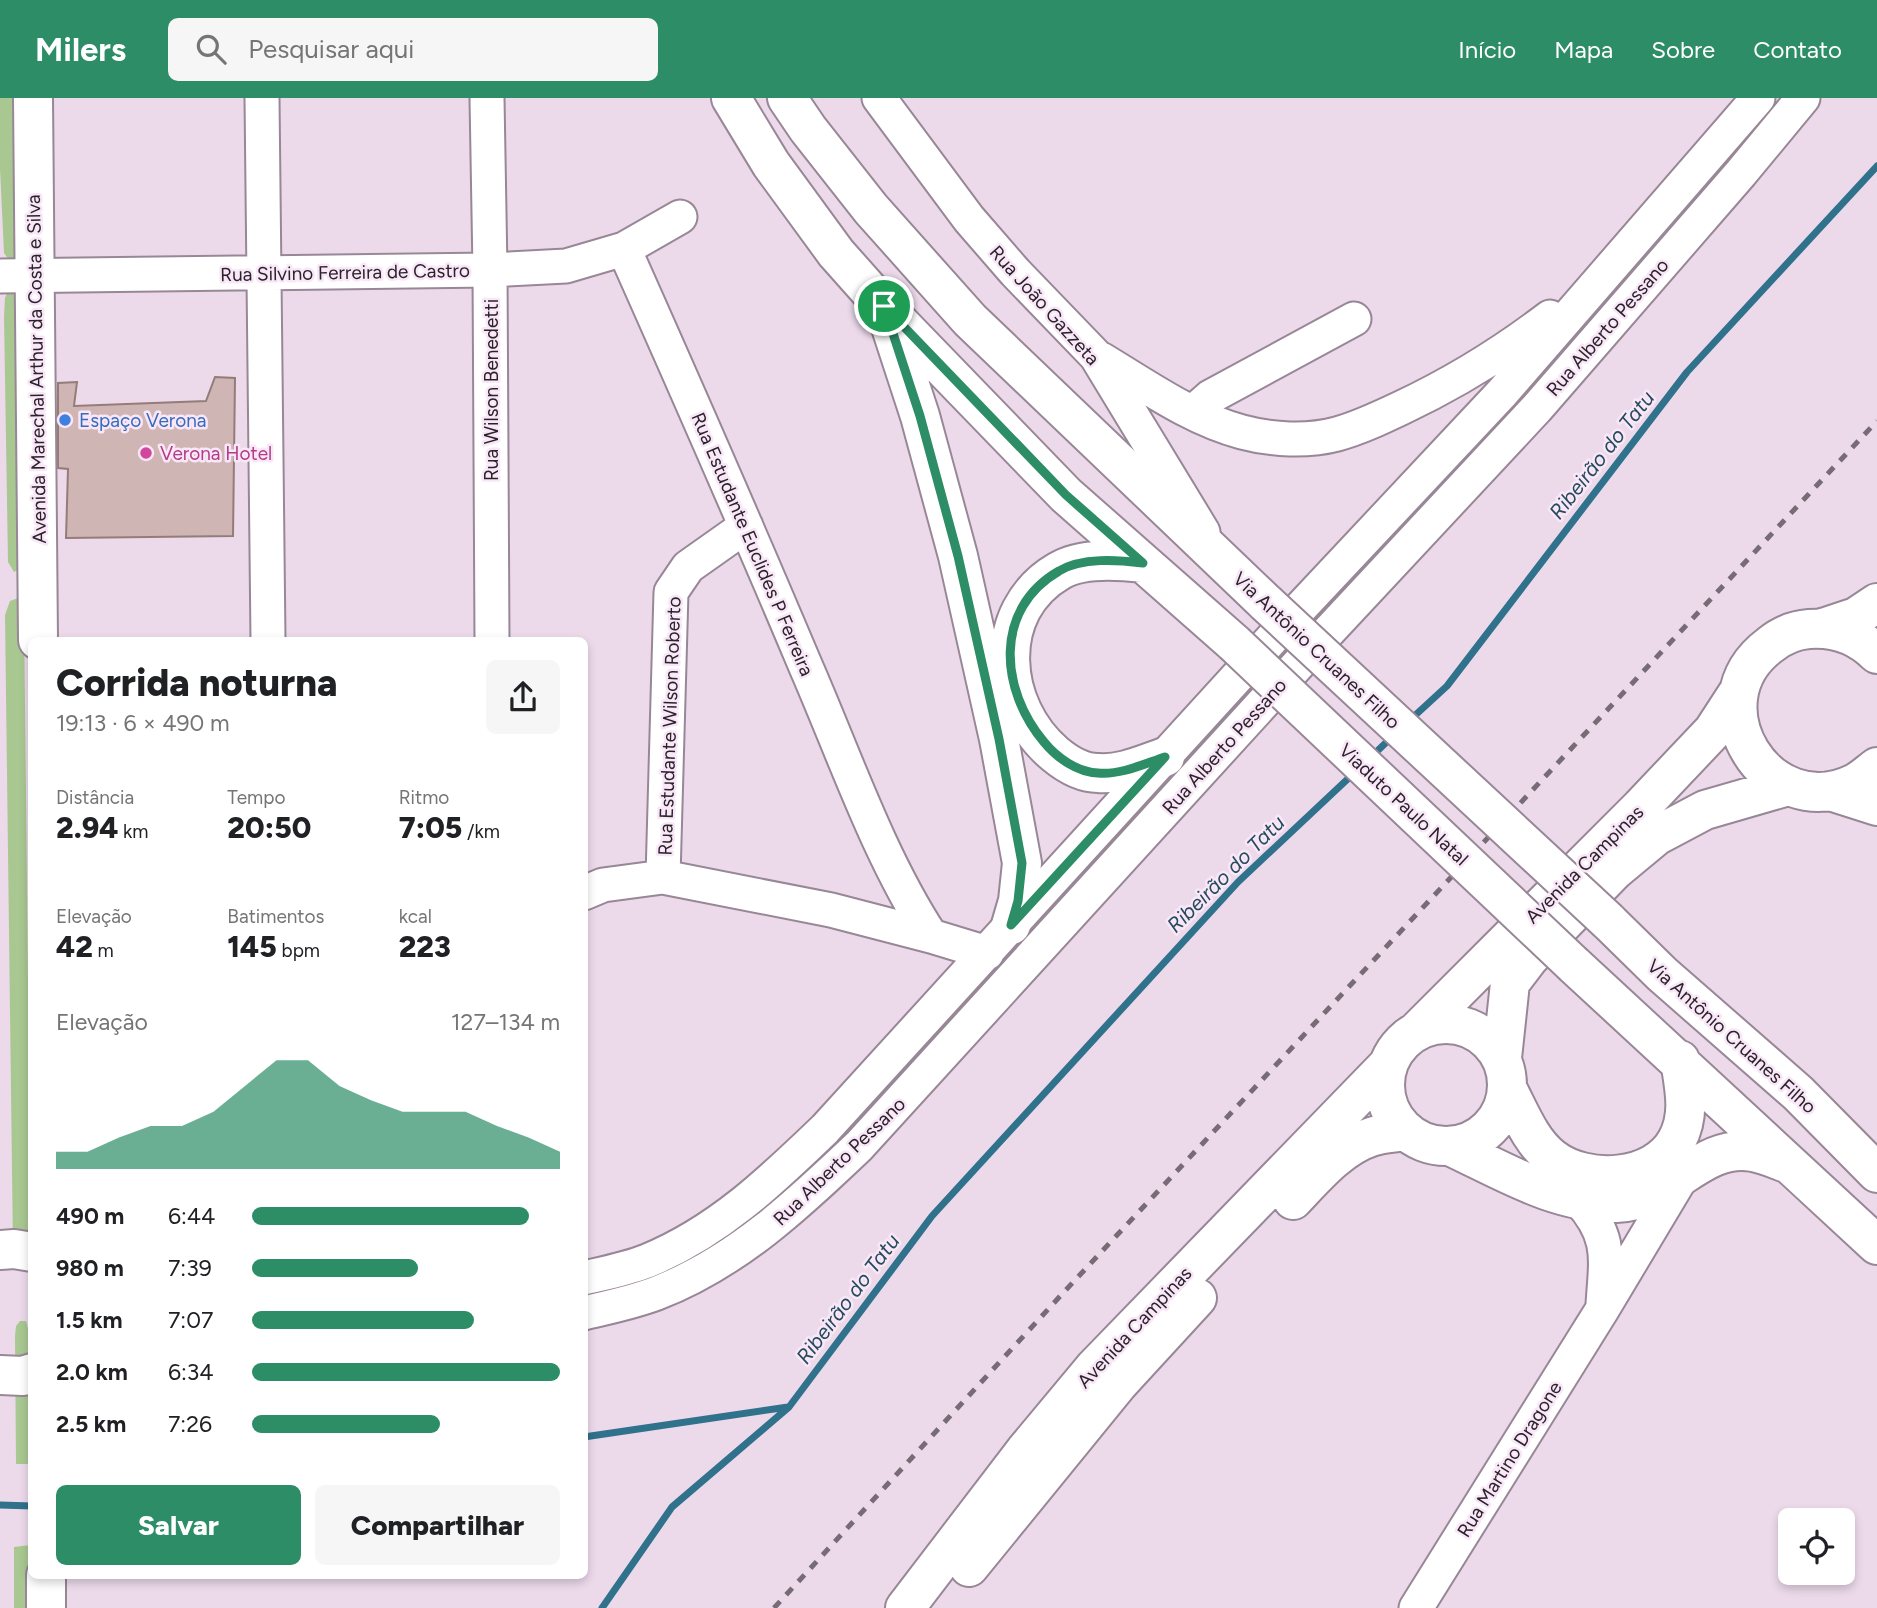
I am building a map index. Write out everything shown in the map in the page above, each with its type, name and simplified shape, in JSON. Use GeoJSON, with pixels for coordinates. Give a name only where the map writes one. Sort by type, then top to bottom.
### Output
{"type":"FeatureCollection","features":[{"type":"Feature","properties":{"kind":"main road","name":"Avenida Marechal Arthur da Costa e Silva"},"geometry":{"type":"LineString","coordinates":[[33,98],[18,276],[38,637]]}},
{"type":"Feature","properties":{"kind":"main road"},"geometry":{"type":"LineString","coordinates":[[731,98],[771,164],[836,253],[1066,495],[1143,563]]}},
{"type":"Feature","properties":{"kind":"main road","name":"Via Antônio Cruanes Filho"},"geometry":{"type":"LineString","coordinates":[[787,98],[871,209],[970,320],[1218,558],[1662,974],[1798,1093],[1877,1173]]}},
{"type":"Feature","properties":{"kind":"main road"},"geometry":{"type":"LineString","coordinates":[[884,306],[920,416],[954,544],[999,739],[1022,863],[1018,901],[999,939]]}},
{"type":"Feature","properties":{"kind":"main road"},"geometry":{"type":"LineString","coordinates":[[1143,563],[1086,563],[1060,570],[1044,583],[1023,609],[1014,628],[1009,651],[1010,669],[1020,709],[1031,728],[1065,762],[1097,774],[1115,773],[1165,757]]}},
{"type":"Feature","properties":{"kind":"main road","name":"Viaduto Paulo Natal"},"geometry":{"type":"LineString","coordinates":[[1143,563],[1234,643],[1574,965],[1680,1060]]}},
{"type":"Feature","properties":{"kind":"main road","name":"Avenida Campinas"},"geometry":{"type":"LineString","coordinates":[[1419,1029],[1713,731],[1739,691],[1747,670],[1761,652],[1779,638],[1800,629],[1823,628],[1856,617],[1877,603]]}},
{"type":"Feature","properties":{"kind":"main road"},"geometry":{"type":"LineString","coordinates":[[1823,628],[1846,633],[1867,644],[1877,654]]}},
{"type":"Feature","properties":{"kind":"main road"},"geometry":{"type":"LineString","coordinates":[[1739,691],[1737,720],[1746,747],[1764,771],[1788,786],[1809,791],[1830,791],[1856,783],[1877,767]]}},
{"type":"Feature","properties":{"kind":"main road","name":"Avenida Campinas"},"geometry":{"type":"LineString","coordinates":[[1505,1074],[1510,983],[1528,958],[1615,870],[1656,836],[1705,810],[1788,786]]}},
{"type":"Feature","properties":{"kind":"main road"},"geometry":{"type":"LineString","coordinates":[[1830,791],[1877,806]]}},
{"type":"Feature","properties":{"kind":"main road"},"geometry":{"type":"LineString","coordinates":[[1505,1074],[1502,1111],[1490,1129],[1473,1141],[1452,1147],[1420,1142],[1393,1118],[1386,1102],[1384,1084],[1387,1067],[1397,1046],[1419,1029],[1442,1023],[1466,1027],[1487,1039],[1505,1074],[1532,1135],[1552,1158],[1573,1169],[1617,1175],[1642,1170],[1663,1157],[1677,1140],[1687,1110],[1680,1060]]}},
{"type":"Feature","properties":{"kind":"main road"},"geometry":{"type":"LineString","coordinates":[[1680,1060],[1877,1245]]}},
{"type":"Feature","properties":{"kind":"main road","name":"Avenida Campinas"},"geometry":{"type":"LineString","coordinates":[[939,1608],[1047,1469],[1158,1319],[1387,1067]]}},
{"type":"Feature","properties":{"kind":"main road","name":"Avenida Campinas"},"geometry":{"type":"LineString","coordinates":[[905,1608],[1025,1451],[1095,1367],[1158,1319],[1325,1167],[1372,1137],[1405,1131]]}},
{"type":"Feature","properties":{"kind":"main road","name":"Rua Martino Dragone"},"geometry":{"type":"LineString","coordinates":[[1452,1147],[1538,1188],[1579,1200],[1619,1203],[1656,1194],[1707,1159],[1723,1153],[1752,1152],[1791,1164]]}},
{"type":"Feature","properties":{"kind":"main road"},"geometry":{"type":"LineString","coordinates":[[0,1250],[28,1251]]}},
{"type":"Feature","properties":{"kind":"main road"},"geometry":{"type":"LineString","coordinates":[[0,1375],[28,1374]]}},
{"type":"Feature","properties":{"kind":"main road"},"geometry":{"type":"LineString","coordinates":[[46,1579],[46,1608]]}},
{"type":"Feature","properties":{"kind":"street"},"geometry":{"type":"LineString","coordinates":[[262,98],[268,637]]}},
{"type":"Feature","properties":{"kind":"street","name":"Rua Wilson Benedetti"},"geometry":{"type":"LineString","coordinates":[[487,98],[492,637]]}},
{"type":"Feature","properties":{"kind":"street","name":"Rua João Gazzeta"},"geometry":{"type":"LineString","coordinates":[[879,98],[969,219],[1015,272],[1096,356],[1218,558]]}},
{"type":"Feature","properties":{"kind":"street","name":"Rua Alberto Pessano"},"geometry":{"type":"LineString","coordinates":[[588,1277],[645,1262],[692,1240],[754,1196],[852,1102],[1307,601],[1502,393],[1758,98]]}},
{"type":"Feature","properties":{"kind":"street","name":"Rua Alberto Pessano"},"geometry":{"type":"LineString","coordinates":[[588,1311],[656,1294],[713,1266],[783,1217],[859,1146],[1537,408],[1803,98]]}},
{"type":"Feature","properties":{"kind":"street","name":"Rua Silvino Ferreira de Castro"},"geometry":{"type":"LineString","coordinates":[[18,276],[490,270],[566,266],[624,249],[680,217]]}},
{"type":"Feature","properties":{"kind":"street","name":"Rua Estudante Euclides P Ferreira"},"geometry":{"type":"LineString","coordinates":[[624,249],[880,840],[915,911],[931,936]]}},
{"type":"Feature","properties":{"kind":"street"},"geometry":{"type":"LineString","coordinates":[[1096,356],[1193,412],[1242,432],[1276,438],[1305,439],[1336,434],[1376,420],[1436,392],[1483,365],[1532,331],[1602,276]]}},
{"type":"Feature","properties":{"kind":"street"},"geometry":{"type":"LineString","coordinates":[[1193,412],[1210,397],[1354,319]]}},
{"type":"Feature","properties":{"kind":"street","name":"Rua Estudante Wilson Roberto"},"geometry":{"type":"LineString","coordinates":[[663,877],[671,592],[688,567],[746,526]]}},
{"type":"Feature","properties":{"kind":"street","name":"Rua Estudante Euclides P Ferreira"},"geometry":{"type":"LineString","coordinates":[[873,921],[883,904],[880,840]]}},
{"type":"Feature","properties":{"kind":"street"},"geometry":{"type":"LineString","coordinates":[[588,891],[603,885],[663,877],[831,910],[931,936],[999,939]]}},
{"type":"Feature","properties":{"kind":"street","name":"Rua Martino Dragone"},"geometry":{"type":"LineString","coordinates":[[1416,1608],[1681,1178]]}},
{"type":"Feature","properties":{"kind":"street","name":"Rua Martino Dragone"},"geometry":{"type":"LineString","coordinates":[[1579,1200],[1595,1219],[1602,1235],[1606,1258],[1602,1310]]}},
{"type":"Feature","properties":{"kind":"green space"},"geometry":{"type":"Polygon","coordinates":[[[0,98],[18,98],[16,259],[9,260],[4,253],[0,98]]]}},
{"type":"Feature","properties":{"kind":"green space"},"geometry":{"type":"Polygon","coordinates":[[[8,291],[16,292],[22,568],[14,572],[8,562],[4,317],[8,291]]]}},
{"type":"Feature","properties":{"kind":"green space"},"geometry":{"type":"Polygon","coordinates":[[[18,598],[24,613],[28,1259],[13,1250],[5,615],[10,601],[18,598]]]}},
{"type":"Feature","properties":{"kind":"green space"},"geometry":{"type":"Polygon","coordinates":[[[20,1321],[26,1321],[28,1328],[28,1464],[16,1464],[16,1326],[20,1321]]]}},
{"type":"Feature","properties":{"kind":"green space"},"geometry":{"type":"Polygon","coordinates":[[[28,1545],[28,1579],[33,1579],[34,1608],[14,1608],[14,1547],[28,1545]]]}},
{"type":"Feature","properties":{"kind":"building","name":"Verona Hotel"},"geometry":{"type":"Polygon","coordinates":[[[215,377],[235,378],[233,536],[66,538],[68,469],[58,468],[58,383],[77,382],[74,406],[206,401],[215,377]]]}},
{"type":"Feature","properties":{"kind":"waterway","name":"Ribeirão do Tatu"},"geometry":{"type":"LineString","coordinates":[[1410,720],[1447,686],[1687,372],[1877,166]]}},
{"type":"Feature","properties":{"kind":"waterway","name":"Ribeirão do Tatu"},"geometry":{"type":"LineString","coordinates":[[1372,756],[1394,735]]}},
{"type":"Feature","properties":{"kind":"waterway","name":"Ribeirão do Tatu"},"geometry":{"type":"LineString","coordinates":[[602,1608],[672,1507],[789,1407],[932,1216],[1238,882],[1353,774]]}},
{"type":"Feature","properties":{"kind":"waterway"},"geometry":{"type":"LineString","coordinates":[[588,1436],[788,1407]]}},
{"type":"Feature","properties":{"kind":"waterway"},"geometry":{"type":"LineString","coordinates":[[0,1505],[28,1506]]}},
{"type":"Feature","properties":{"kind":"railway"},"geometry":{"type":"LineString","coordinates":[[774,1608],[1063,1293],[1877,421]]}},
{"type":"Feature","properties":{"kind":"place","name":"Espaço Verona"},"geometry":{"type":"Point","coordinates":[65,420]}},
{"type":"Feature","properties":{"kind":"place","name":"Verona Hotel"},"geometry":{"type":"Point","coordinates":[146,453]}},
{"type":"Feature","properties":{"kind":"route"},"geometry":{"type":"LineString","coordinates":[[884,306],[1066,495],[1143,563],[1086,563],[1060,570],[1034,594],[1014,628],[1009,651],[1010,669],[1020,709],[1031,728],[1065,762],[1097,774],[1115,773],[1165,757],[1011,925],[1018,901],[1022,863],[999,739],[958,556],[920,416],[884,306]]}}]}
